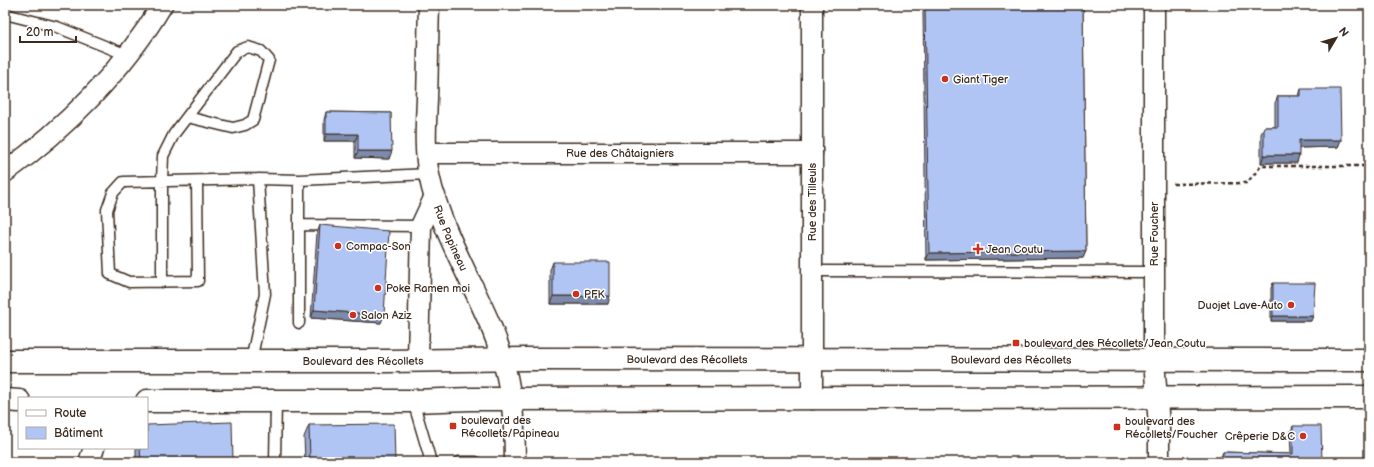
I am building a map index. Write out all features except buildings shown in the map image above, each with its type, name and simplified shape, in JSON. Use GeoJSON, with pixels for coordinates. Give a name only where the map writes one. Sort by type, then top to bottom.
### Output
{"type":"FeatureCollection","features":[{"type":"Feature","properties":{"kind":"main road","name":"Boulevard des Récollets"},"geometry":{"type":"LineString","coordinates":[[5,361],[1369,360]]}},
{"type":"Feature","properties":{"kind":"main road"},"geometry":{"type":"LineString","coordinates":[[148,401],[1369,397]]}},
{"type":"Feature","properties":{"kind":"main road"},"geometry":{"type":"LineString","coordinates":[[5,400],[18,400]]}},
{"type":"Feature","properties":{"kind":"street"},"geometry":{"type":"LineString","coordinates":[[5,172],[33,151],[70,118],[112,74],[162,5]]}},
{"type":"Feature","properties":{"kind":"street","name":"Rue Papineau"},"geometry":{"type":"LineString","coordinates":[[429,5],[426,119],[429,174],[435,196],[453,243],[492,330],[503,360],[512,399],[515,431],[515,462]]}},
{"type":"Feature","properties":{"kind":"street","name":"Rue des Tilleuls"},"geometry":{"type":"LineString","coordinates":[[812,5],[812,399]]}},
{"type":"Feature","properties":{"kind":"street","name":"Rue Foucher"},"geometry":{"type":"LineString","coordinates":[[1154,5],[1154,360],[1159,426],[1159,462]]}},
{"type":"Feature","properties":{"kind":"street","name":"Rue des Châtaigniers"},"geometry":{"type":"LineString","coordinates":[[427,153],[812,153]]}},
{"type":"Feature","properties":{"kind":"street"},"geometry":{"type":"LineString","coordinates":[[418,360],[421,226],[435,196]]}},
{"type":"Feature","properties":{"kind":"street"},"geometry":{"type":"LineString","coordinates":[[89,462],[94,449]]}},
{"type":"Feature","properties":{"kind":"lane"},"geometry":{"type":"LineString","coordinates":[[5,14],[57,27],[127,55]]}},
{"type":"Feature","properties":{"kind":"lane"},"geometry":{"type":"LineString","coordinates":[[162,282],[163,156],[174,134],[237,51],[248,47],[261,51],[269,60],[253,120],[245,125],[233,128],[187,117]]}},
{"type":"Feature","properties":{"kind":"lane"},"geometry":{"type":"LineString","coordinates":[[197,181],[198,281],[129,282],[110,274],[107,210],[113,194],[123,182],[258,179],[299,180],[429,174]]}},
{"type":"Feature","properties":{"kind":"lane"},"geometry":{"type":"LineString","coordinates":[[251,361],[265,294],[258,179]]}},
{"type":"Feature","properties":{"kind":"lane"},"geometry":{"type":"LineString","coordinates":[[299,180],[299,323]]}},
{"type":"Feature","properties":{"kind":"lane"},"geometry":{"type":"LineString","coordinates":[[299,225],[421,226]]}},
{"type":"Feature","properties":{"kind":"lane"},"geometry":{"type":"LineString","coordinates":[[812,271],[1154,272]]}},
{"type":"Feature","properties":{"kind":"lane"},"geometry":{"type":"LineString","coordinates":[[275,462],[276,401]]}},
{"type":"Feature","properties":{"kind":"lane"},"geometry":{"type":"LineString","coordinates":[[413,401],[431,462]]}},
{"type":"Feature","properties":{"kind":"lane"},"geometry":{"type":"LineString","coordinates":[[460,462],[476,462]]}},
{"type":"Feature","properties":{"kind":"path"},"geometry":{"type":"LineString","coordinates":[[1154,185],[1247,183],[1261,166],[1369,166]]}},
{"type":"Feature","properties":{"kind":"place","name":"Giant Tiger"},"geometry":{"type":"Point","coordinates":[945,79]}},
{"type":"Feature","properties":{"kind":"place","name":"Compac-Son"},"geometry":{"type":"Point","coordinates":[338,246]}},
{"type":"Feature","properties":{"kind":"place","name":"Jean Coutu"},"geometry":{"type":"Point","coordinates":[978,249]}},
{"type":"Feature","properties":{"kind":"place","name":"Poke Ramen moi"},"geometry":{"type":"Point","coordinates":[378,288]}},
{"type":"Feature","properties":{"kind":"place","name":"PFK"},"geometry":{"type":"Point","coordinates":[576,294]}},
{"type":"Feature","properties":{"kind":"place","name":"Duojet Lave-Auto"},"geometry":{"type":"Point","coordinates":[1291,305]}},
{"type":"Feature","properties":{"kind":"place","name":"Salon Aziz"},"geometry":{"type":"Point","coordinates":[353,315]}},
{"type":"Feature","properties":{"kind":"place","name":"boulevard des Récollets/Jean Coutu"},"geometry":{"type":"Point","coordinates":[1016,343]}},
{"type":"Feature","properties":{"kind":"place","name":"boulevard des Récollets/Papineau"},"geometry":{"type":"Point","coordinates":[453,426]}},
{"type":"Feature","properties":{"kind":"place","name":"boulevard des Récollets/Foucher"},"geometry":{"type":"Point","coordinates":[1117,427]}},
{"type":"Feature","properties":{"kind":"place","name":"Crêperie D&C"},"geometry":{"type":"Point","coordinates":[1303,436]}}]}
